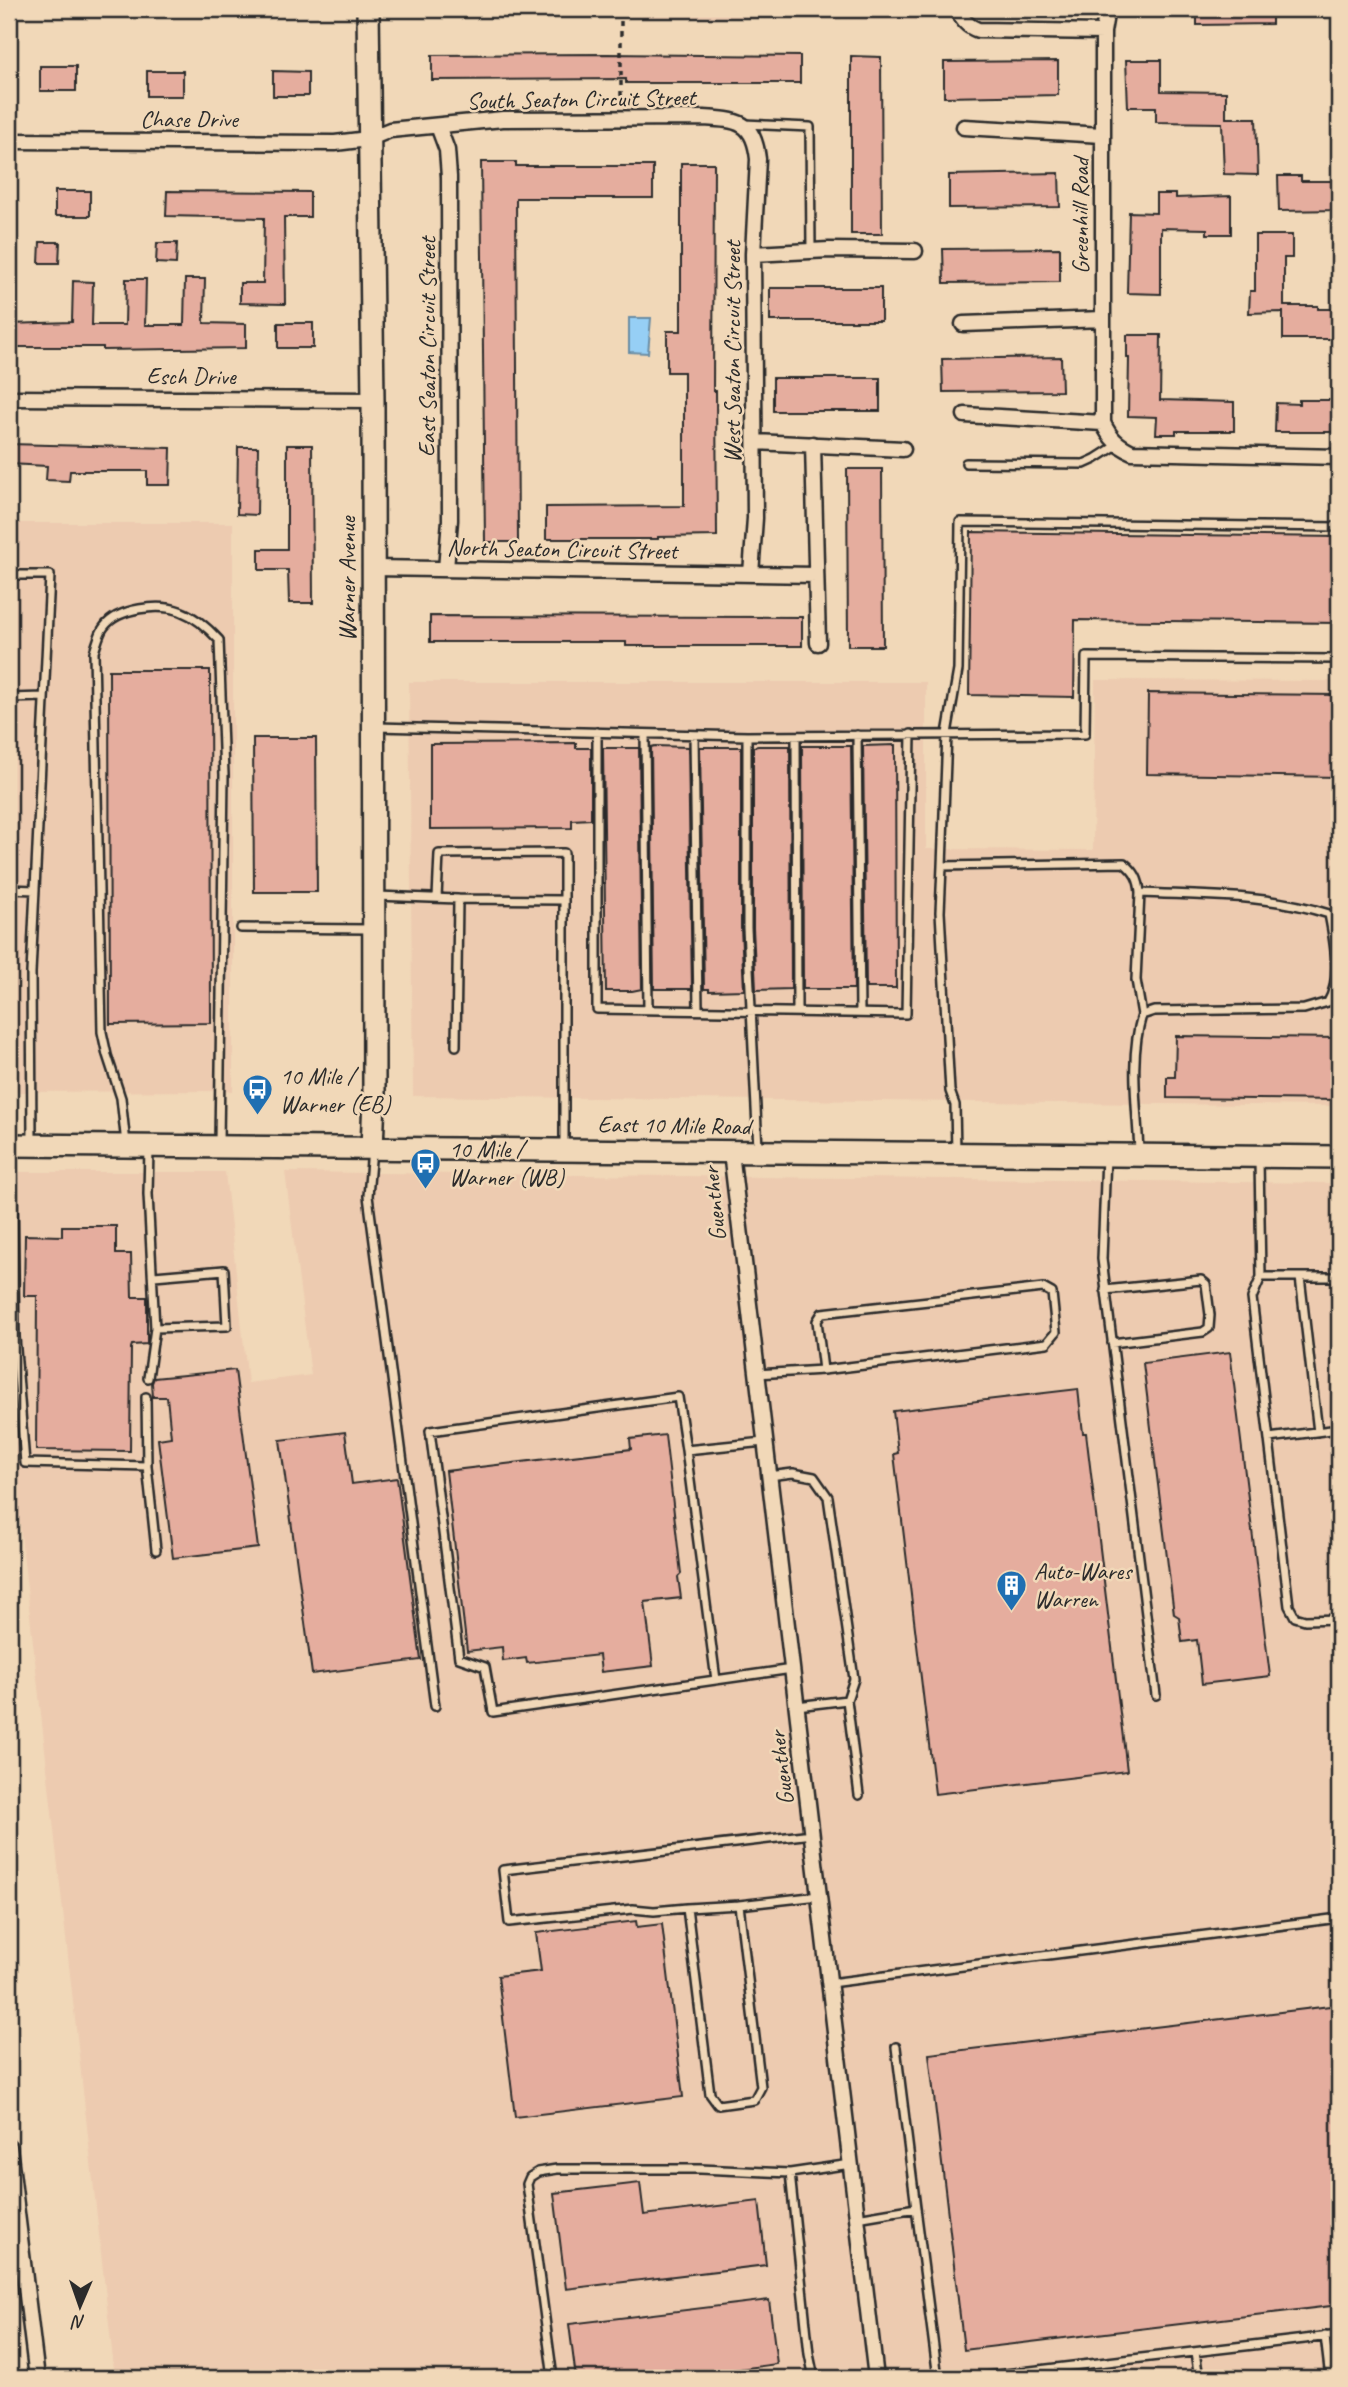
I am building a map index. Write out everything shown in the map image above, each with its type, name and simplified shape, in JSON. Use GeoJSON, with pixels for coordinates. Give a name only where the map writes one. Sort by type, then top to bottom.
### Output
{"type":"FeatureCollection","features":[{"type":"Feature","properties":{"kind":"main road","name":"Warner Avenue"},"geometry":{"type":"LineString","coordinates":[[368,9],[373,400],[372,1149]]}},
{"type":"Feature","properties":{"kind":"main road","name":"East 10 Mile Road"},"geometry":{"type":"LineString","coordinates":[[18,1145],[1339,1157]]}},
{"type":"Feature","properties":{"kind":"street"},"geometry":{"type":"LineString","coordinates":[[958,9],[969,27],[978,30],[1103,32]]}},
{"type":"Feature","properties":{"kind":"street","name":"Greenhill Road"},"geometry":{"type":"LineString","coordinates":[[1103,423],[1102,135],[1103,32],[1107,9]]}},
{"type":"Feature","properties":{"kind":"street","name":"South Seaton Circuit Street"},"geometry":{"type":"LineString","coordinates":[[369,139],[390,130],[517,119],[704,118],[725,119],[747,128]]}},
{"type":"Feature","properties":{"kind":"street","name":"East Seaton Circuit Street"},"geometry":{"type":"LineString","coordinates":[[438,126],[447,150],[449,177],[450,520],[446,569]]}},
{"type":"Feature","properties":{"kind":"street"},"geometry":{"type":"LineString","coordinates":[[964,127],[1102,135]]}},
{"type":"Feature","properties":{"kind":"street","name":"West Seaton Circuit Street"},"geometry":{"type":"LineString","coordinates":[[747,128],[757,144],[758,159],[753,254],[755,518],[751,574]]}},
{"type":"Feature","properties":{"kind":"street","name":"Chase Drive"},"geometry":{"type":"LineString","coordinates":[[9,141],[335,143],[369,139]]}},
{"type":"Feature","properties":{"kind":"street"},"geometry":{"type":"LineString","coordinates":[[753,254],[915,251]]}},
{"type":"Feature","properties":{"kind":"street"},"geometry":{"type":"LineString","coordinates":[[963,324],[1103,319]]}},
{"type":"Feature","properties":{"kind":"street","name":"Esch Drive"},"geometry":{"type":"LineString","coordinates":[[9,398],[373,400]]}},
{"type":"Feature","properties":{"kind":"street"},"geometry":{"type":"LineString","coordinates":[[965,415],[1103,423],[1117,445],[1132,452],[1339,457]]}},
{"type":"Feature","properties":{"kind":"street"},"geometry":{"type":"LineString","coordinates":[[755,442],[903,449]]}},
{"type":"Feature","properties":{"kind":"street"},"geometry":{"type":"LineString","coordinates":[[813,444],[818,643]]}},
{"type":"Feature","properties":{"kind":"street","name":"North Seaton Circuit Street"},"geometry":{"type":"LineString","coordinates":[[373,568],[816,575]]}},
{"type":"Feature","properties":{"kind":"street","name":"Guenther"},"geometry":{"type":"LineString","coordinates":[[731,1152],[876,2378]]}},
{"type":"Feature","properties":{"kind":"street"},"geometry":{"type":"LineString","coordinates":[[9,2147],[37,2378]]}},
{"type":"Feature","properties":{"kind":"lane"},"geometry":{"type":"LineString","coordinates":[[747,128],[810,127],[811,251]]}},
{"type":"Feature","properties":{"kind":"lane"},"geometry":{"type":"LineString","coordinates":[[966,463],[1083,464],[1117,445]]}},
{"type":"Feature","properties":{"kind":"lane"},"geometry":{"type":"LineString","coordinates":[[956,1154],[955,1105],[950,1091],[940,912],[947,734],[958,670],[960,522],[1339,527]]}},
{"type":"Feature","properties":{"kind":"lane"},"geometry":{"type":"LineString","coordinates":[[9,575],[50,575],[31,973],[18,1145],[15,1337],[25,1462],[148,1466]]}},
{"type":"Feature","properties":{"kind":"lane"},"geometry":{"type":"LineString","coordinates":[[127,1146],[121,1098],[102,1032],[94,652],[103,627],[119,613],[143,608],[178,610],[203,623],[219,640],[224,775],[219,1147]]}},
{"type":"Feature","properties":{"kind":"lane"},"geometry":{"type":"LineString","coordinates":[[373,727],[747,736],[1085,734],[1086,657],[1339,659]]}},
{"type":"Feature","properties":{"kind":"lane"},"geometry":{"type":"LineString","coordinates":[[9,698],[44,697]]}},
{"type":"Feature","properties":{"kind":"lane"},"geometry":{"type":"LineString","coordinates":[[597,732],[597,1009],[906,1014],[911,734]]}},
{"type":"Feature","properties":{"kind":"lane"},"geometry":{"type":"LineString","coordinates":[[645,734],[648,1009]]}},
{"type":"Feature","properties":{"kind":"lane"},"geometry":{"type":"LineString","coordinates":[[694,735],[698,1009]]}},
{"type":"Feature","properties":{"kind":"lane"},"geometry":{"type":"LineString","coordinates":[[857,735],[860,1013]]}},
{"type":"Feature","properties":{"kind":"lane"},"geometry":{"type":"LineString","coordinates":[[747,736],[747,928],[758,1152]]}},
{"type":"Feature","properties":{"kind":"lane"},"geometry":{"type":"LineString","coordinates":[[796,736],[797,1011]]}},
{"type":"Feature","properties":{"kind":"lane"},"geometry":{"type":"LineString","coordinates":[[437,898],[439,854],[565,853],[564,1149]]}},
{"type":"Feature","properties":{"kind":"lane"},"geometry":{"type":"LineString","coordinates":[[942,866],[1124,863],[1133,870],[1139,882],[1140,893],[1136,980],[1142,1015],[1135,1063],[1139,1155]]}},
{"type":"Feature","properties":{"kind":"lane"},"geometry":{"type":"LineString","coordinates":[[9,889],[35,890]]}},
{"type":"Feature","properties":{"kind":"lane"},"geometry":{"type":"LineString","coordinates":[[1140,893],[1242,897],[1298,904],[1329,914],[1335,942],[1334,991],[1328,1002],[1304,1009],[1154,1011],[1142,1015]]}},
{"type":"Feature","properties":{"kind":"lane"},"geometry":{"type":"LineString","coordinates":[[374,896],[564,900]]}},
{"type":"Feature","properties":{"kind":"lane"},"geometry":{"type":"LineString","coordinates":[[456,1046],[458,899]]}},
{"type":"Feature","properties":{"kind":"lane"},"geometry":{"type":"LineString","coordinates":[[241,928],[374,929]]}},
{"type":"Feature","properties":{"kind":"lane"},"geometry":{"type":"LineString","coordinates":[[148,1378],[155,1328],[148,1194],[149,1145]]}},
{"type":"Feature","properties":{"kind":"lane"},"geometry":{"type":"LineString","coordinates":[[372,1149],[368,1196],[435,1706]]}},
{"type":"Feature","properties":{"kind":"lane"},"geometry":{"type":"LineString","coordinates":[[1106,1155],[1102,1259],[1156,1695]]}},
{"type":"Feature","properties":{"kind":"lane"},"geometry":{"type":"LineString","coordinates":[[1259,1156],[1261,1278],[1252,1298],[1289,1605],[1295,1617],[1305,1620],[1339,1619]]}},
{"type":"Feature","properties":{"kind":"lane"},"geometry":{"type":"LineString","coordinates":[[154,1276],[223,1270],[227,1326],[155,1328]]}},
{"type":"Feature","properties":{"kind":"lane"},"geometry":{"type":"LineString","coordinates":[[1300,1277],[1318,1432]]}},
{"type":"Feature","properties":{"kind":"lane"},"geometry":{"type":"LineString","coordinates":[[1261,1278],[1339,1277]]}},
{"type":"Feature","properties":{"kind":"lane"},"geometry":{"type":"LineString","coordinates":[[1105,1290],[1201,1280],[1206,1284],[1210,1315],[1209,1328],[1203,1332],[1112,1343]]}},
{"type":"Feature","properties":{"kind":"lane"},"geometry":{"type":"LineString","coordinates":[[756,1374],[823,1370],[1046,1343],[1056,1332],[1052,1293],[1043,1288],[822,1313],[817,1321],[823,1370]]}},
{"type":"Feature","properties":{"kind":"lane"},"geometry":{"type":"LineString","coordinates":[[146,1397],[148,1466],[156,1550]]}},
{"type":"Feature","properties":{"kind":"lane"},"geometry":{"type":"LineString","coordinates":[[716,1680],[678,1397],[430,1431],[460,1658],[485,1667],[493,1712],[716,1680],[792,1669]]}},
{"type":"Feature","properties":{"kind":"lane"},"geometry":{"type":"LineString","coordinates":[[1269,1438],[1339,1429]]}},
{"type":"Feature","properties":{"kind":"lane"},"geometry":{"type":"LineString","coordinates":[[686,1450],[764,1442]]}},
{"type":"Feature","properties":{"kind":"lane"},"geometry":{"type":"LineString","coordinates":[[769,1476],[793,1473],[814,1477],[828,1497],[854,1679],[847,1700],[859,1795]]}},
{"type":"Feature","properties":{"kind":"lane"},"geometry":{"type":"LineString","coordinates":[[796,1706],[847,1700]]}},
{"type":"Feature","properties":{"kind":"lane"},"geometry":{"type":"LineString","coordinates":[[812,1835],[502,1870],[509,1922],[633,1909],[687,1909],[819,1896]]}},
{"type":"Feature","properties":{"kind":"lane"},"geometry":{"type":"LineString","coordinates":[[687,1909],[710,2094],[719,2105],[754,2101],[761,2087],[739,1905]]}},
{"type":"Feature","properties":{"kind":"lane"},"geometry":{"type":"LineString","coordinates":[[830,1983],[1339,1918]]}},
{"type":"Feature","properties":{"kind":"lane"},"geometry":{"type":"LineString","coordinates":[[896,2047],[937,2378]]}},
{"type":"Feature","properties":{"kind":"lane"},"geometry":{"type":"LineString","coordinates":[[553,2378],[527,2184],[530,2177],[538,2172],[557,2169],[700,2169],[789,2173],[851,2164]]}},
{"type":"Feature","properties":{"kind":"lane"},"geometry":{"type":"LineString","coordinates":[[789,2173],[814,2378]]}},
{"type":"Feature","properties":{"kind":"lane"},"geometry":{"type":"LineString","coordinates":[[858,2218],[916,2208]]}},
{"type":"Feature","properties":{"kind":"lane"},"geometry":{"type":"LineString","coordinates":[[970,2378],[1339,2334]]}},
{"type":"Feature","properties":{"kind":"lane"},"geometry":{"type":"LineString","coordinates":[[1325,2336],[1330,2378]]}},
{"type":"Feature","properties":{"kind":"lane"},"geometry":{"type":"LineString","coordinates":[[1195,2351],[1199,2378]]}},
{"type":"Feature","properties":{"kind":"path"},"geometry":{"type":"LineString","coordinates":[[621,9],[621,96]]}},
{"type":"Feature","properties":{"kind":"shaded area"},"geometry":{"type":"Polygon","coordinates":[[[403,9],[921,9],[922,20],[403,15],[403,9]]]}},
{"type":"Feature","properties":{"kind":"shaded area"},"geometry":{"type":"Polygon","coordinates":[[[9,523],[233,523],[233,1091],[9,1092],[9,523]]]}},
{"type":"Feature","properties":{"kind":"shaded area"},"geometry":{"type":"Polygon","coordinates":[[[1095,680],[1339,681],[1339,1106],[413,1096],[409,682],[926,682],[926,849],[1093,850],[1095,680]]]}},
{"type":"Feature","properties":{"kind":"shaded area"},"geometry":{"type":"Polygon","coordinates":[[[9,1172],[225,1172],[248,1383],[311,1375],[285,1172],[1339,1183],[1339,2378],[115,2378],[9,1427],[9,1172]]]}},
{"type":"Feature","properties":{"kind":"water"},"geometry":{"type":"Polygon","coordinates":[[[629,318],[651,318],[648,353],[629,352],[629,318]]]}},
{"type":"Feature","properties":{"kind":"building"},"geometry":{"type":"Polygon","coordinates":[[[1197,9],[1272,9],[1272,24],[1197,25],[1197,9]]]}},
{"type":"Feature","properties":{"kind":"building"},"geometry":{"type":"Polygon","coordinates":[[[432,55],[800,56],[800,83],[626,83],[626,79],[432,80],[432,55]]]}},
{"type":"Feature","properties":{"kind":"building"},"geometry":{"type":"Polygon","coordinates":[[[851,56],[881,57],[882,234],[851,234],[851,56]]]}},
{"type":"Feature","properties":{"kind":"building"},"geometry":{"type":"Polygon","coordinates":[[[1126,60],[1161,60],[1161,91],[1226,92],[1226,118],[1256,118],[1258,175],[1224,174],[1222,123],[1156,122],[1156,107],[1128,107],[1126,60]]]}},
{"type":"Feature","properties":{"kind":"building"},"geometry":{"type":"Polygon","coordinates":[[[1058,61],[1058,95],[944,97],[944,62],[1058,61]]]}},
{"type":"Feature","properties":{"kind":"building"},"geometry":{"type":"Polygon","coordinates":[[[40,66],[76,66],[76,91],[40,91],[40,66]]]}},
{"type":"Feature","properties":{"kind":"building"},"geometry":{"type":"Polygon","coordinates":[[[147,71],[183,71],[183,96],[147,96],[147,71]]]}},
{"type":"Feature","properties":{"kind":"building"},"geometry":{"type":"Polygon","coordinates":[[[273,71],[308,72],[308,96],[273,96],[273,71]]]}},
{"type":"Feature","properties":{"kind":"building"},"geometry":{"type":"Polygon","coordinates":[[[481,162],[516,162],[516,166],[653,166],[653,198],[516,198],[518,542],[485,542],[481,162]]]}},
{"type":"Feature","properties":{"kind":"building"},"geometry":{"type":"Polygon","coordinates":[[[681,163],[714,163],[713,391],[716,391],[717,536],[546,539],[546,507],[684,506],[684,372],[667,372],[667,331],[681,331],[681,163]]]}},
{"type":"Feature","properties":{"kind":"building"},"geometry":{"type":"Polygon","coordinates":[[[1059,173],[1060,207],[949,208],[949,175],[1059,173]]]}},
{"type":"Feature","properties":{"kind":"building"},"geometry":{"type":"Polygon","coordinates":[[[1278,176],[1301,176],[1301,181],[1339,181],[1339,210],[1279,211],[1278,176]]]}},
{"type":"Feature","properties":{"kind":"building"},"geometry":{"type":"Polygon","coordinates":[[[55,191],[90,191],[90,216],[55,216],[55,191]]]}},
{"type":"Feature","properties":{"kind":"building"},"geometry":{"type":"Polygon","coordinates":[[[167,191],[310,192],[310,217],[284,217],[285,304],[240,303],[240,283],[263,283],[264,218],[166,216],[167,191]]]}},
{"type":"Feature","properties":{"kind":"building"},"geometry":{"type":"Polygon","coordinates":[[[1156,194],[1176,194],[1176,198],[1231,196],[1231,234],[1207,234],[1207,229],[1161,228],[1161,294],[1127,293],[1129,212],[1156,213],[1156,194]]]}},
{"type":"Feature","properties":{"kind":"building"},"geometry":{"type":"Polygon","coordinates":[[[1255,235],[1292,235],[1292,258],[1284,258],[1284,306],[1339,309],[1339,337],[1283,339],[1283,312],[1249,313],[1250,291],[1255,291],[1255,235]]]}},
{"type":"Feature","properties":{"kind":"building"},"geometry":{"type":"Polygon","coordinates":[[[40,242],[60,242],[59,263],[39,263],[40,242]]]}},
{"type":"Feature","properties":{"kind":"building"},"geometry":{"type":"Polygon","coordinates":[[[157,243],[177,243],[176,264],[156,263],[157,243]]]}},
{"type":"Feature","properties":{"kind":"building"},"geometry":{"type":"Polygon","coordinates":[[[1060,248],[1060,282],[944,283],[943,249],[1060,248]]]}},
{"type":"Feature","properties":{"kind":"building"},"geometry":{"type":"Polygon","coordinates":[[[126,279],[146,279],[145,325],[184,325],[185,279],[205,279],[204,323],[246,324],[246,348],[103,350],[103,347],[9,347],[9,324],[72,322],[73,281],[93,282],[92,325],[125,325],[126,279]]]}},
{"type":"Feature","properties":{"kind":"building"},"geometry":{"type":"Polygon","coordinates":[[[770,288],[881,288],[881,321],[770,321],[770,288]]]}},
{"type":"Feature","properties":{"kind":"building"},"geometry":{"type":"Polygon","coordinates":[[[278,323],[313,323],[313,348],[278,348],[278,323]]]}},
{"type":"Feature","properties":{"kind":"building"},"geometry":{"type":"Polygon","coordinates":[[[1127,335],[1161,335],[1160,400],[1234,402],[1234,431],[1176,431],[1176,434],[1156,434],[1157,417],[1128,416],[1127,335]]]}},
{"type":"Feature","properties":{"kind":"building"},"geometry":{"type":"Polygon","coordinates":[[[1061,357],[1062,391],[943,392],[942,359],[1061,357]]]}},
{"type":"Feature","properties":{"kind":"building"},"geometry":{"type":"Polygon","coordinates":[[[773,378],[880,378],[880,411],[773,411],[773,378]]]}},
{"type":"Feature","properties":{"kind":"building"},"geometry":{"type":"Polygon","coordinates":[[[1299,400],[1339,400],[1339,432],[1275,432],[1276,403],[1299,404],[1299,400]]]}},
{"type":"Feature","properties":{"kind":"building"},"geometry":{"type":"Polygon","coordinates":[[[9,444],[171,448],[170,485],[147,485],[147,471],[70,471],[69,481],[46,480],[47,466],[9,464],[9,444]]]}},
{"type":"Feature","properties":{"kind":"building"},"geometry":{"type":"Polygon","coordinates":[[[287,445],[312,445],[313,603],[289,603],[288,570],[259,570],[259,549],[287,549],[287,445]]]}},
{"type":"Feature","properties":{"kind":"building"},"geometry":{"type":"Polygon","coordinates":[[[238,447],[258,447],[257,515],[237,514],[238,447]]]}},
{"type":"Feature","properties":{"kind":"building"},"geometry":{"type":"Polygon","coordinates":[[[847,469],[882,469],[883,646],[848,646],[847,469]]]}},
{"type":"Feature","properties":{"kind":"building"},"geometry":{"type":"Polygon","coordinates":[[[971,532],[1339,537],[1339,623],[1075,620],[1074,697],[969,695],[971,532]]]}},
{"type":"Feature","properties":{"kind":"building"},"geometry":{"type":"Polygon","coordinates":[[[430,616],[802,617],[802,646],[626,646],[626,642],[430,642],[430,616]]]}},
{"type":"Feature","properties":{"kind":"building"},"geometry":{"type":"Polygon","coordinates":[[[109,670],[210,670],[211,1023],[110,1024],[109,670]]]}},
{"type":"Feature","properties":{"kind":"building"},"geometry":{"type":"Polygon","coordinates":[[[1148,693],[1339,695],[1339,777],[1147,774],[1148,693]]]}},
{"type":"Feature","properties":{"kind":"building"},"geometry":{"type":"Polygon","coordinates":[[[253,738],[316,738],[317,892],[254,892],[253,738]]]}},
{"type":"Feature","properties":{"kind":"building"},"geometry":{"type":"Polygon","coordinates":[[[576,743],[576,748],[591,748],[591,819],[572,820],[572,828],[430,829],[430,744],[576,743]]]}},
{"type":"Feature","properties":{"kind":"building"},"geometry":{"type":"Polygon","coordinates":[[[895,745],[896,988],[866,988],[863,746],[895,745]]]}},
{"type":"Feature","properties":{"kind":"building"},"geometry":{"type":"Polygon","coordinates":[[[790,746],[791,989],[756,990],[753,928],[753,747],[790,746]]]}},
{"type":"Feature","properties":{"kind":"building"},"geometry":{"type":"Polygon","coordinates":[[[802,746],[851,746],[854,989],[803,989],[802,746]]]}},
{"type":"Feature","properties":{"kind":"building"},"geometry":{"type":"Polygon","coordinates":[[[651,747],[688,747],[692,989],[654,989],[651,747]]]}},
{"type":"Feature","properties":{"kind":"building"},"geometry":{"type":"Polygon","coordinates":[[[700,747],[741,747],[741,928],[744,990],[704,989],[700,747]]]}},
{"type":"Feature","properties":{"kind":"building"},"geometry":{"type":"Polygon","coordinates":[[[603,748],[639,748],[642,989],[632,991],[606,991],[603,748]]]}},
{"type":"Feature","properties":{"kind":"building"},"geometry":{"type":"Polygon","coordinates":[[[1176,1036],[1339,1038],[1339,1100],[1167,1098],[1167,1077],[1175,1077],[1176,1036]]]}},
{"type":"Feature","properties":{"kind":"building"},"geometry":{"type":"Polygon","coordinates":[[[62,1226],[116,1226],[116,1254],[131,1254],[132,1297],[147,1297],[147,1344],[132,1345],[131,1348],[130,1451],[36,1450],[37,1296],[24,1296],[25,1235],[62,1236],[62,1226]]]}},
{"type":"Feature","properties":{"kind":"building"},"geometry":{"type":"Polygon","coordinates":[[[1230,1352],[1270,1676],[1202,1684],[1197,1640],[1182,1642],[1179,1617],[1174,1614],[1143,1363],[1230,1352]]]}},
{"type":"Feature","properties":{"kind":"building"},"geometry":{"type":"Polygon","coordinates":[[[235,1370],[258,1548],[173,1558],[158,1439],[171,1437],[167,1397],[153,1397],[152,1383],[154,1378],[235,1370]]]}},
{"type":"Feature","properties":{"kind":"building","name":"Auto-Wares Warren"},"geometry":{"type":"Polygon","coordinates":[[[1078,1389],[1083,1433],[1086,1433],[1127,1771],[935,1794],[894,1454],[898,1453],[893,1411],[1078,1389]]]}},
{"type":"Feature","properties":{"kind":"building"},"geometry":{"type":"Polygon","coordinates":[[[345,1432],[352,1484],[397,1478],[421,1660],[312,1674],[280,1440],[345,1432]]]}},
{"type":"Feature","properties":{"kind":"building"},"geometry":{"type":"Polygon","coordinates":[[[665,1435],[681,1574],[678,1577],[681,1598],[645,1602],[653,1666],[601,1672],[599,1655],[527,1663],[526,1658],[503,1661],[502,1647],[467,1651],[446,1471],[631,1449],[630,1439],[665,1435]]]}},
{"type":"Feature","properties":{"kind":"building"},"geometry":{"type":"Polygon","coordinates":[[[636,1921],[637,1927],[662,1924],[683,2097],[515,2117],[498,1976],[541,1971],[536,1933],[636,1921]]]}},
{"type":"Feature","properties":{"kind":"building"},"geometry":{"type":"Polygon","coordinates":[[[1339,2005],[1339,2305],[964,2350],[929,2054],[1339,2005]]]}},
{"type":"Feature","properties":{"kind":"building"},"geometry":{"type":"Polygon","coordinates":[[[640,2183],[644,2215],[759,2201],[766,2265],[566,2289],[554,2193],[640,2183]]]}},
{"type":"Feature","properties":{"kind":"building"},"geometry":{"type":"Polygon","coordinates":[[[769,2300],[777,2364],[670,2378],[576,2378],[569,2324],[769,2300]]]}},
{"type":"Feature","properties":{"kind":"place","name":"10 Mile / Warner (EB)"},"geometry":{"type":"Point","coordinates":[257,1117]}},
{"type":"Feature","properties":{"kind":"place","name":"10 Mile / Warner (WB)"},"geometry":{"type":"Point","coordinates":[426,1190]}},
{"type":"Feature","properties":{"kind":"place","name":"Auto-Wares Warren"},"geometry":{"type":"Point","coordinates":[1011,1612]}}]}
